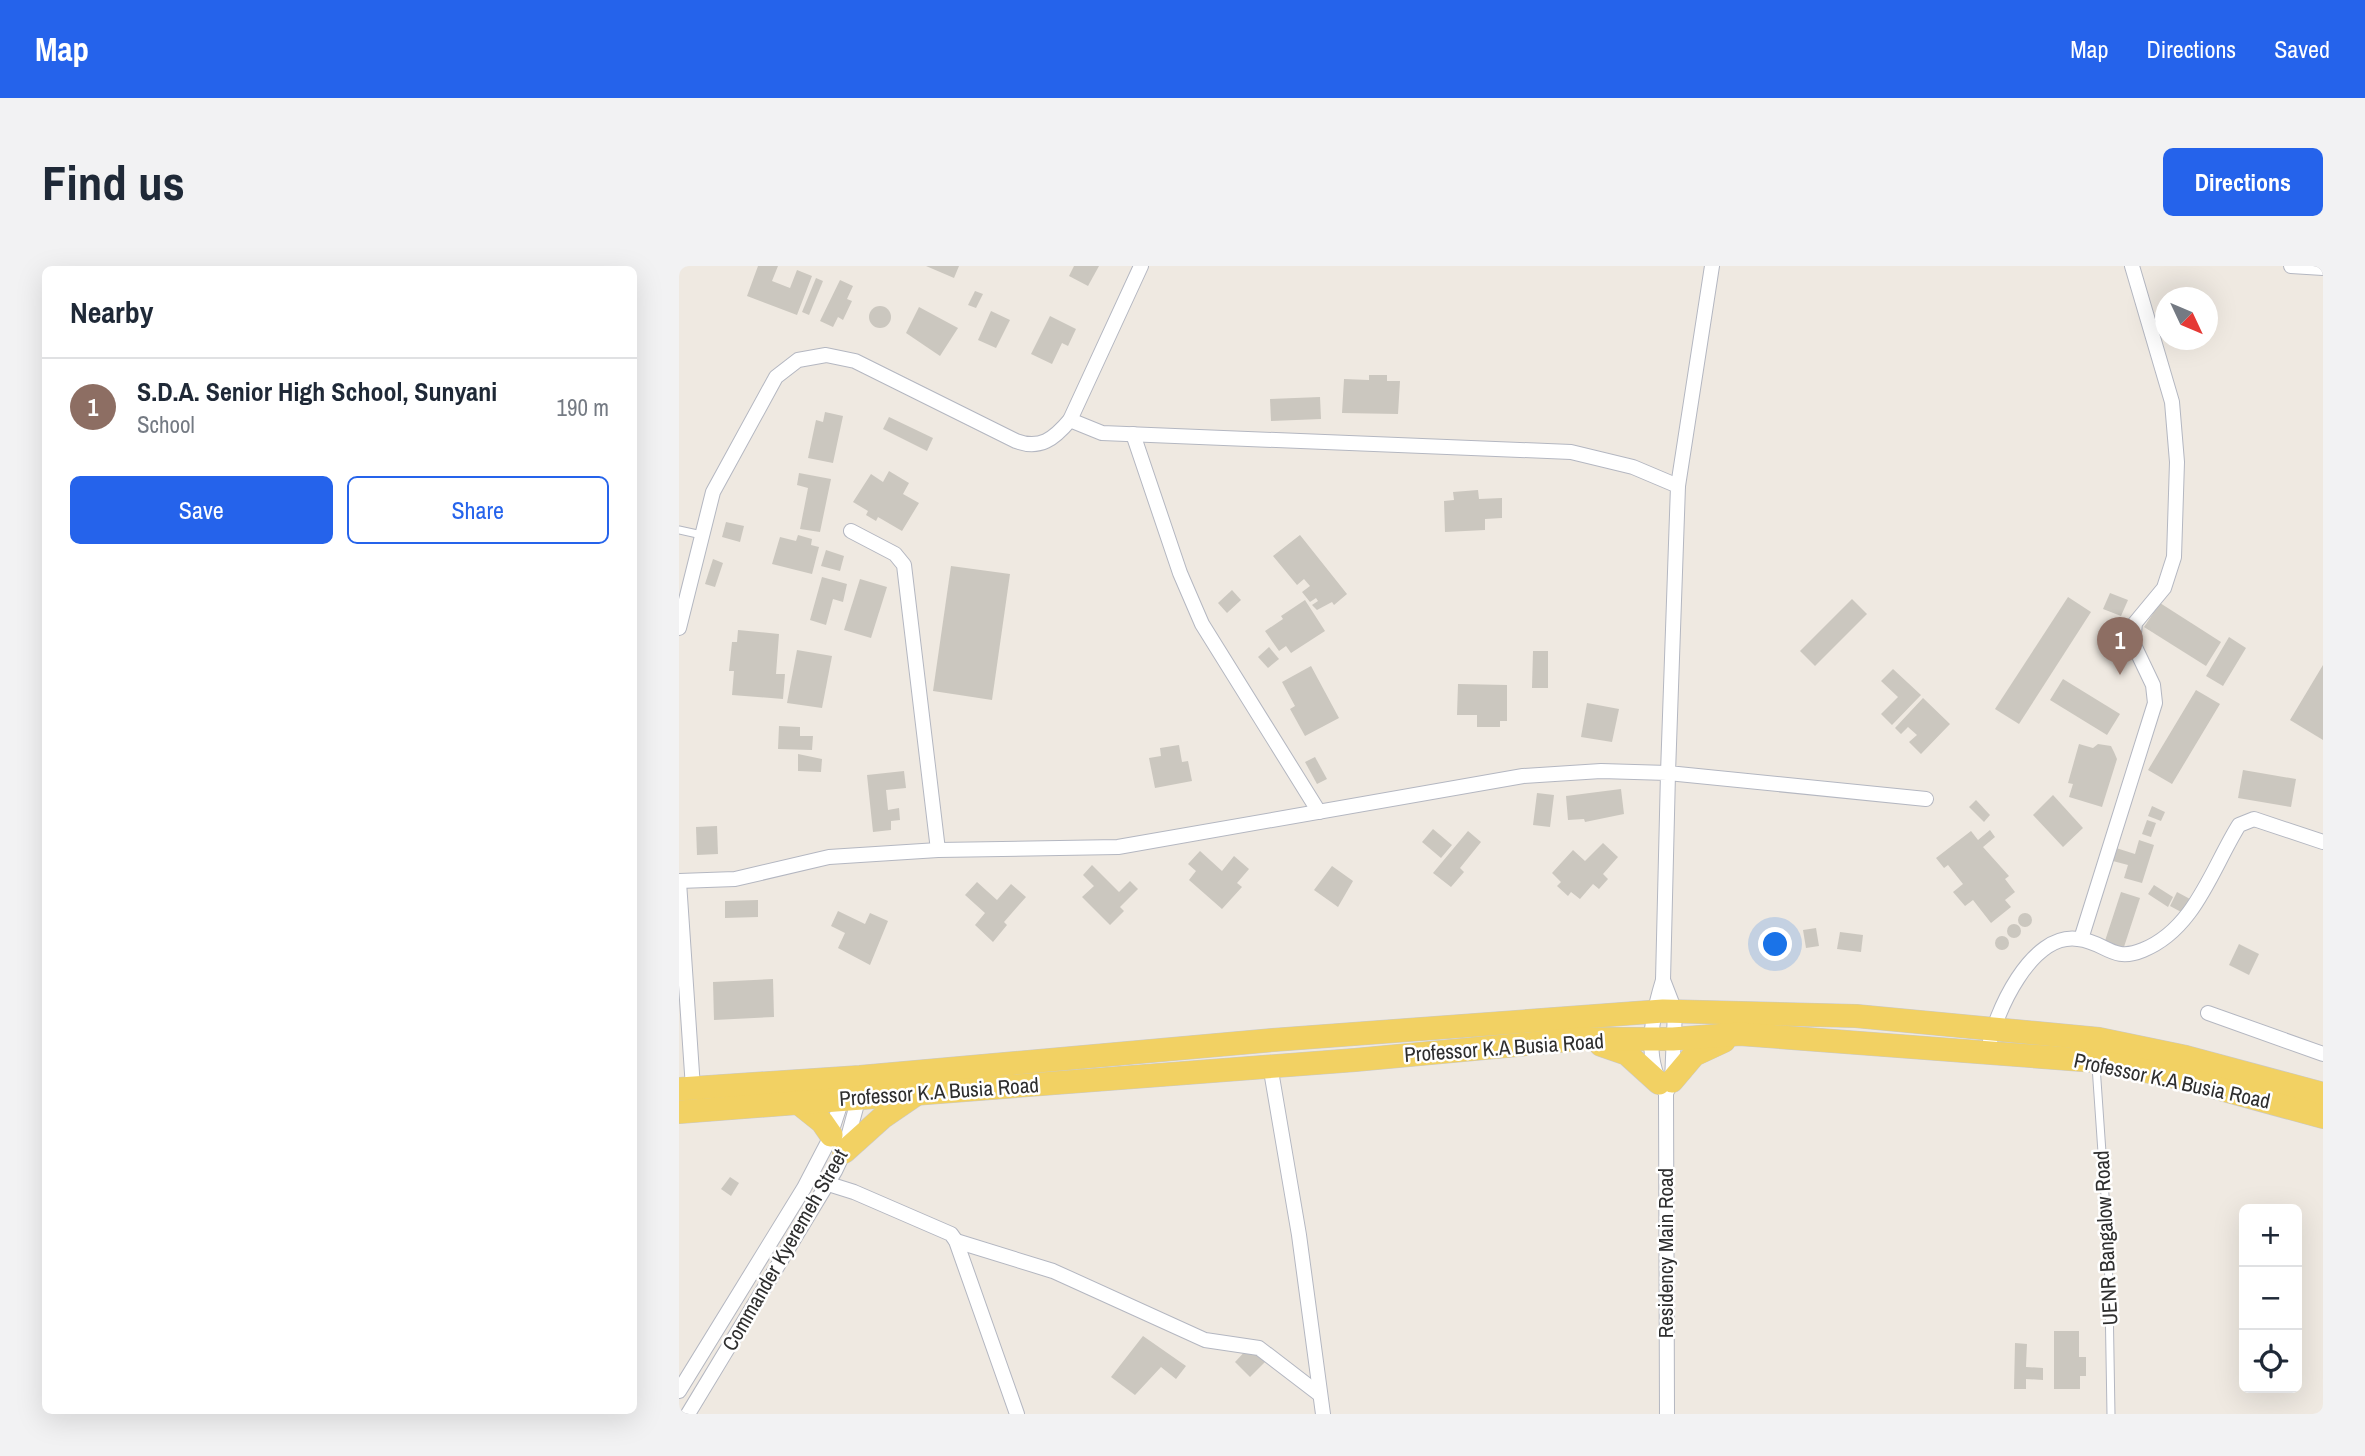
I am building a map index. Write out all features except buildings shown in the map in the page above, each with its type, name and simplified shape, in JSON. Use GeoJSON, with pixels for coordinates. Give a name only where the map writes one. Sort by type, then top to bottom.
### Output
{"type":"FeatureCollection","features":[{"type":"Feature","properties":{"kind":"main road","name":"Professor K.A Busia Road"},"geometry":{"type":"LineString","coordinates":[[679,1112],[797,1102],[852,1088],[1273,1040],[1664,1012],[1856,1016],[1990,1040],[2025,1055],[2096,1061],[2180,1078],[2323,1117]]}},
{"type":"Feature","properties":{"kind":"main road","name":"Professor K.A Busia Road"},"geometry":{"type":"LineString","coordinates":[[686,1088],[852,1088],[918,1092],[1581,1039],[1662,1039],[1740,1034],[1990,1040],[2027,1032],[2099,1039],[2173,1054],[2323,1094]]}},
{"type":"Feature","properties":{"kind":"main road"},"geometry":{"type":"LineString","coordinates":[[2025,1055],[2027,1032]]}},
{"type":"Feature","properties":{"kind":"main road"},"geometry":{"type":"LineString","coordinates":[[1581,1039],[1627,1054],[1666,1085],[1694,1055],[1740,1034]]}},
{"type":"Feature","properties":{"kind":"main road"},"geometry":{"type":"LineString","coordinates":[[797,1102],[822,1122],[837,1144],[883,1117],[918,1092]]}},
{"type":"Feature","properties":{"kind":"street"},"geometry":{"type":"LineString","coordinates":[[679,628],[713,492],[776,377],[798,360],[826,355],[855,360],[1026,445],[1036,446],[1049,441],[1070,419],[1141,266]]}},
{"type":"Feature","properties":{"kind":"street"},"geometry":{"type":"LineString","coordinates":[[1666,1085],[1662,1039],[1663,980],[1678,486],[1712,266]]}},
{"type":"Feature","properties":{"kind":"street"},"geometry":{"type":"LineString","coordinates":[[2081,939],[2155,703],[2153,685],[2133,643],[2135,623],[2164,588],[2174,557],[2177,462],[2172,402],[2132,266]]}},
{"type":"Feature","properties":{"kind":"street"},"geometry":{"type":"LineString","coordinates":[[2291,266],[2323,268]]}},
{"type":"Feature","properties":{"kind":"street"},"geometry":{"type":"LineString","coordinates":[[1070,419],[1102,433],[1571,452],[1633,467],[1678,486]]}},
{"type":"Feature","properties":{"kind":"street"},"geometry":{"type":"LineString","coordinates":[[1133,434],[1180,573],[1202,624],[1319,812]]}},
{"type":"Feature","properties":{"kind":"street"},"geometry":{"type":"LineString","coordinates":[[851,531],[895,554],[904,565],[938,850]]}},
{"type":"Feature","properties":{"kind":"street"},"geometry":{"type":"LineString","coordinates":[[686,1088],[679,881],[734,879],[829,857],[938,850],[1118,847],[1523,776],[1601,771],[1668,773],[1926,799]]}},
{"type":"Feature","properties":{"kind":"street"},"geometry":{"type":"LineString","coordinates":[[1990,1040],[2027,965],[2064,938],[2081,939],[2123,956],[2144,950],[2162,940],[2189,913],[2208,885],[2239,825],[2254,819],[2323,842]]}},
{"type":"Feature","properties":{"kind":"street"},"geometry":{"type":"LineString","coordinates":[[1664,1012],[1662,1039],[1666,1085]]}},
{"type":"Feature","properties":{"kind":"street"},"geometry":{"type":"LineString","coordinates":[[2208,1013],[2323,1054]]}},
{"type":"Feature","properties":{"kind":"street"},"geometry":{"type":"LineString","coordinates":[[1270,1065],[1299,1235],[1323,1414]]}},
{"type":"Feature","properties":{"kind":"street","name":"Residency Main Road"},"geometry":{"type":"LineString","coordinates":[[1666,1085],[1667,1414]]}},
{"type":"Feature","properties":{"kind":"street","name":"Commander Kyeremeh Street"},"geometry":{"type":"LineString","coordinates":[[688,1414],[827,1184],[852,1088]]}},
{"type":"Feature","properties":{"kind":"street","name":"Commander Kyeremeh Street"},"geometry":{"type":"LineString","coordinates":[[679,1391],[809,1178],[837,1144],[852,1088]]}},
{"type":"Feature","properties":{"kind":"street"},"geometry":{"type":"LineString","coordinates":[[809,1178],[854,1192],[951,1234],[956,1241],[1017,1414]]}},
{"type":"Feature","properties":{"kind":"street"},"geometry":{"type":"LineString","coordinates":[[956,1241],[1053,1271],[1205,1340],[1259,1348],[1319,1394]]}},
{"type":"Feature","properties":{"kind":"lane"},"geometry":{"type":"LineString","coordinates":[[679,530],[702,535]]}},
{"type":"Feature","properties":{"kind":"lane","name":"UENR Bangalow Road"},"geometry":{"type":"LineString","coordinates":[[2096,1061],[2108,1239],[2111,1414]]}},
{"type":"Feature","properties":{"kind":"place","name":"S.D.A. Senior High School, Sunyani"},"geometry":{"type":"Point","coordinates":[2120,675]}}]}
